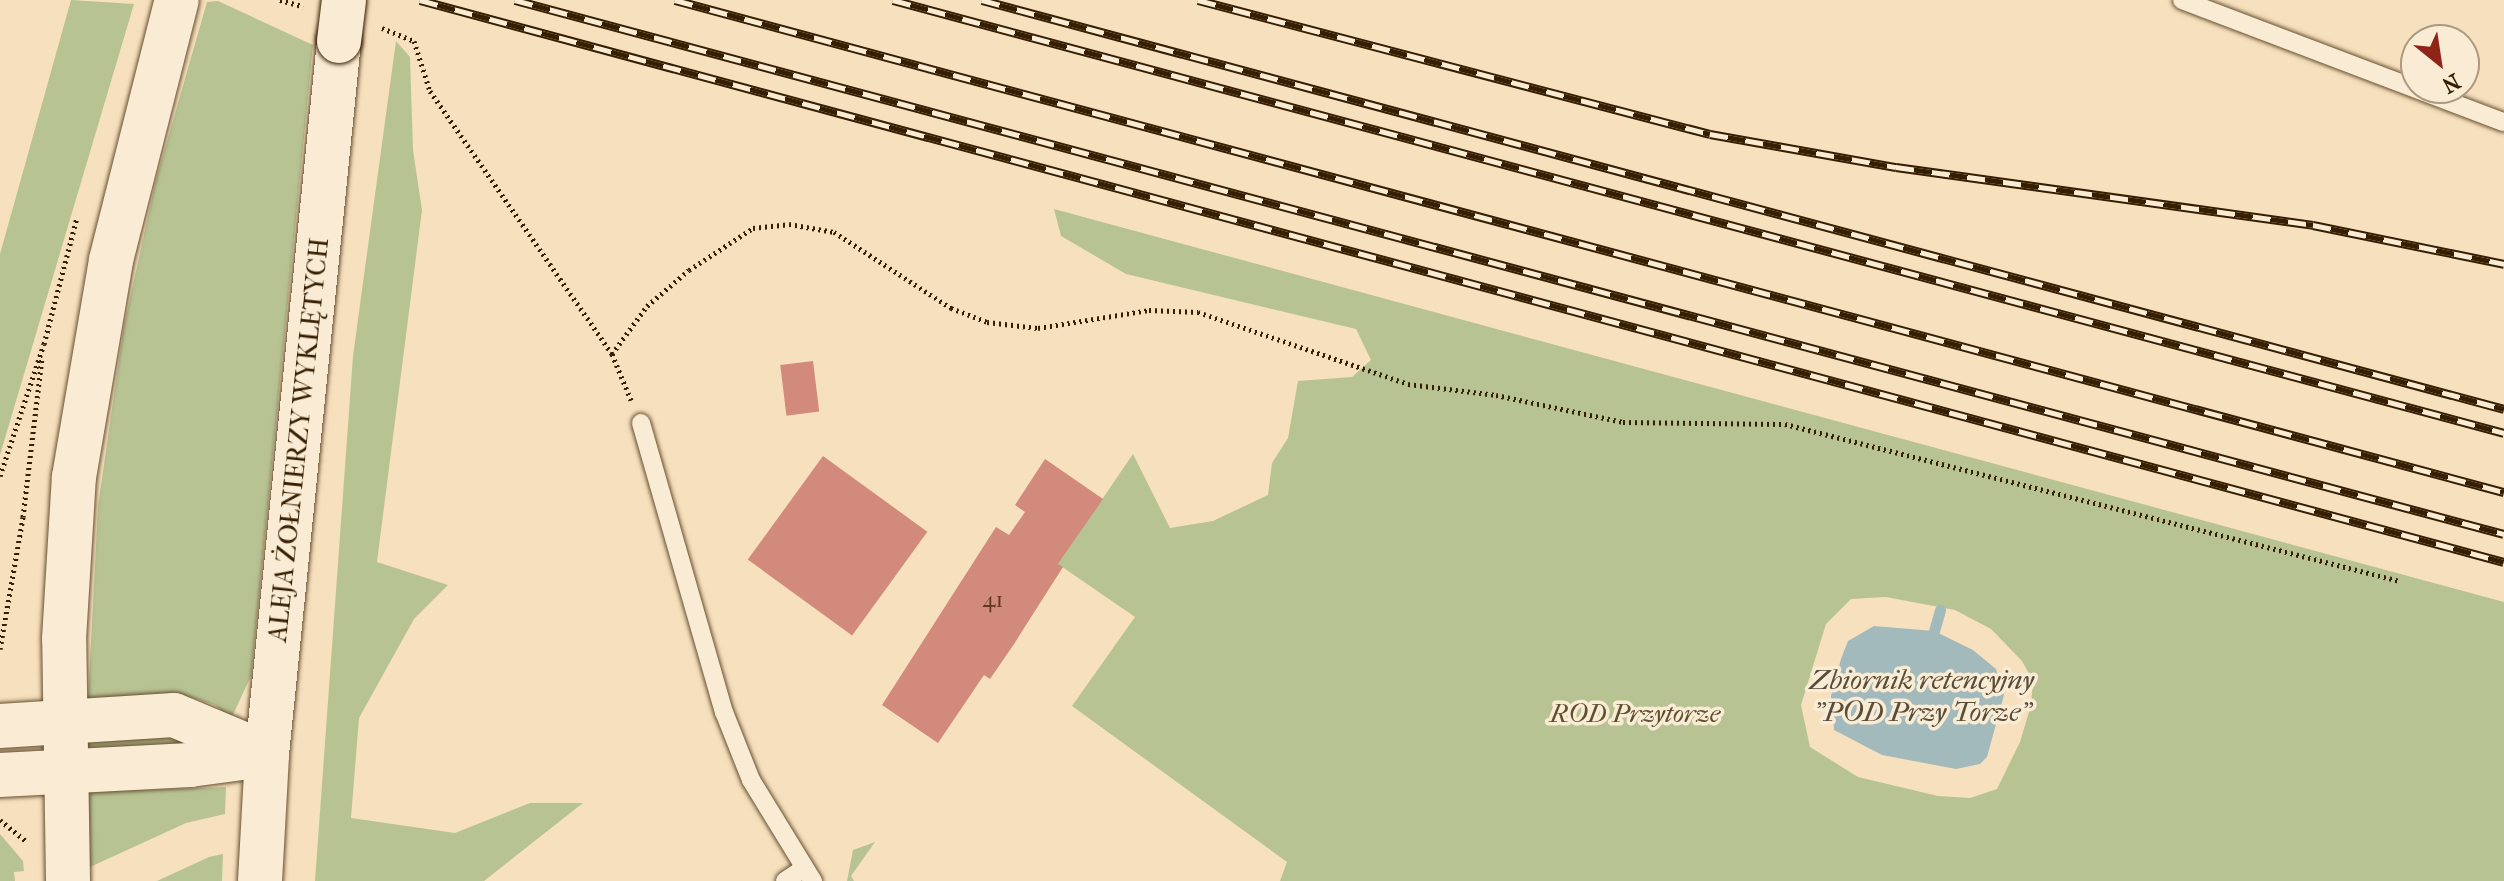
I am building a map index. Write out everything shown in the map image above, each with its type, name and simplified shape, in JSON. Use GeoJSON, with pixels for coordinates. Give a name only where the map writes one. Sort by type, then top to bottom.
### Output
{"type":"FeatureCollection","features":[{"type":"Feature","properties":{"kind":"main road"},"geometry":{"type":"LineString","coordinates":[[68,881],[64,770],[74,477],[111,260],[177,0]]}},
{"type":"Feature","properties":{"kind":"main road","name":"ALEJA ŻOŁNIERZY WYKLĘTYCH"},"geometry":{"type":"LineString","coordinates":[[260,881],[267,754],[341,18]]}},
{"type":"Feature","properties":{"kind":"main road"},"geometry":{"type":"LineString","coordinates":[[0,726],[65,719],[174,715],[267,754]]}},
{"type":"Feature","properties":{"kind":"main road"},"geometry":{"type":"LineString","coordinates":[[0,775],[190,765],[267,754]]}},
{"type":"Feature","properties":{"kind":"lane"},"geometry":{"type":"LineString","coordinates":[[2182,0],[2504,122]]}},
{"type":"Feature","properties":{"kind":"lane"},"geometry":{"type":"LineString","coordinates":[[641,423],[724,712],[751,780],[808,874],[785,881]]}},
{"type":"Feature","properties":{"kind":"path"},"geometry":{"type":"LineString","coordinates":[[280,0],[414,41],[430,91],[612,354],[641,423]]}},
{"type":"Feature","properties":{"kind":"path"},"geometry":{"type":"LineString","coordinates":[[612,354],[647,306],[689,270],[753,228],[789,224],[834,232],[951,308],[987,322],[1038,328],[1149,310],[1198,312],[1408,384],[1496,395],[1623,422],[1785,424],[2400,581]]}},
{"type":"Feature","properties":{"kind":"path"},"geometry":{"type":"LineString","coordinates":[[0,476],[44,344],[23,517],[0,649]]}},
{"type":"Feature","properties":{"kind":"path"},"geometry":{"type":"LineString","coordinates":[[0,820],[20,832],[29,855]]}},
{"type":"Feature","properties":{"kind":"green space"},"geometry":{"type":"Polygon","coordinates":[[[71,0],[134,4],[0,455],[0,254],[71,0]]]}},
{"type":"Feature","properties":{"kind":"green space"},"geometry":{"type":"Polygon","coordinates":[[[218,1],[313,45],[251,676],[231,719],[215,705],[193,698],[88,700],[98,506],[124,326],[156,180],[207,2],[218,1]]]}},
{"type":"Feature","properties":{"kind":"green space"},"geometry":{"type":"Polygon","coordinates":[[[396,41],[410,57],[413,150],[422,210],[377,562],[448,585],[414,619],[359,718],[351,818],[455,833],[530,803],[583,803],[484,881],[315,881],[353,356],[396,41]]]}},
{"type":"Feature","properties":{"kind":"green space","name":"ROD Przytorze"},"geometry":{"type":"Polygon","coordinates":[[[1054,209],[2504,602],[2504,881],[1280,881],[1287,862],[1072,706],[1135,617],[1058,564],[1133,454],[1170,528],[1213,521],[1268,495],[1272,463],[1288,438],[1298,381],[1352,377],[1371,360],[1356,329],[1126,274],[1061,236],[1054,209]],[[1886,597],[1851,599],[1826,624],[1801,705],[1810,747],[1858,777],[1938,796],[1970,798],[1997,789],[2020,742],[2031,705],[2033,681],[2022,661],[1991,629],[1955,610],[1886,597]]]}},
{"type":"Feature","properties":{"kind":"green space"},"geometry":{"type":"Polygon","coordinates":[[[87,732],[194,738],[184,745],[86,748],[87,732]]]}},
{"type":"Feature","properties":{"kind":"green space"},"geometry":{"type":"Polygon","coordinates":[[[226,787],[225,814],[186,823],[90,867],[88,792],[226,787]]]}},
{"type":"Feature","properties":{"kind":"green space"},"geometry":{"type":"Polygon","coordinates":[[[0,834],[23,861],[24,871],[14,872],[15,881],[0,881],[0,834]]]}},
{"type":"Feature","properties":{"kind":"green space"},"geometry":{"type":"Polygon","coordinates":[[[875,842],[851,876],[854,881],[847,881],[853,850],[875,842]]]}},
{"type":"Feature","properties":{"kind":"green space"},"geometry":{"type":"Polygon","coordinates":[[[223,854],[222,881],[157,881],[209,857],[223,854]]]}},
{"type":"Feature","properties":{"kind":"water","name":"Zbiornik retencyjny \"POD Przy Torze\""},"geometry":{"type":"Polygon","coordinates":[[[1874,626],[1934,631],[1973,650],[1996,669],[2004,695],[1987,757],[1980,764],[1956,769],[1882,755],[1834,730],[1831,696],[1841,659],[1848,641],[1874,626]]]}},
{"type":"Feature","properties":{"kind":"building"},"geometry":{"type":"Polygon","coordinates":[[[813,361],[819,412],[786,416],[780,365],[813,361]]]}},
{"type":"Feature","properties":{"kind":"building"},"geometry":{"type":"Polygon","coordinates":[[[823,456],[927,532],[852,635],[748,560],[823,456]]]}},
{"type":"Feature","properties":{"kind":"building"},"geometry":{"type":"Polygon","coordinates":[[[1045,459],[1103,499],[1058,564],[1063,567],[1014,644],[990,679],[984,675],[938,743],[882,705],[996,527],[1009,535],[1025,512],[1015,505],[1045,459]]]}},
{"type":"Feature","properties":{"kind":"waterway"},"geometry":{"type":"LineString","coordinates":[[1934,631],[1940,610]]}},
{"type":"Feature","properties":{"kind":"railway"},"geometry":{"type":"LineString","coordinates":[[420,0],[2504,562]]}},
{"type":"Feature","properties":{"kind":"railway"},"geometry":{"type":"LineString","coordinates":[[515,0],[2504,534]]}},
{"type":"Feature","properties":{"kind":"railway"},"geometry":{"type":"LineString","coordinates":[[675,0],[2504,492]]}},
{"type":"Feature","properties":{"kind":"railway"},"geometry":{"type":"LineString","coordinates":[[893,0],[2504,433]]}},
{"type":"Feature","properties":{"kind":"railway"},"geometry":{"type":"LineString","coordinates":[[982,0],[2504,409]]}},
{"type":"Feature","properties":{"kind":"railway"},"geometry":{"type":"LineString","coordinates":[[1198,0],[1710,134],[1896,167],[2313,225],[2504,264]]}}]}
